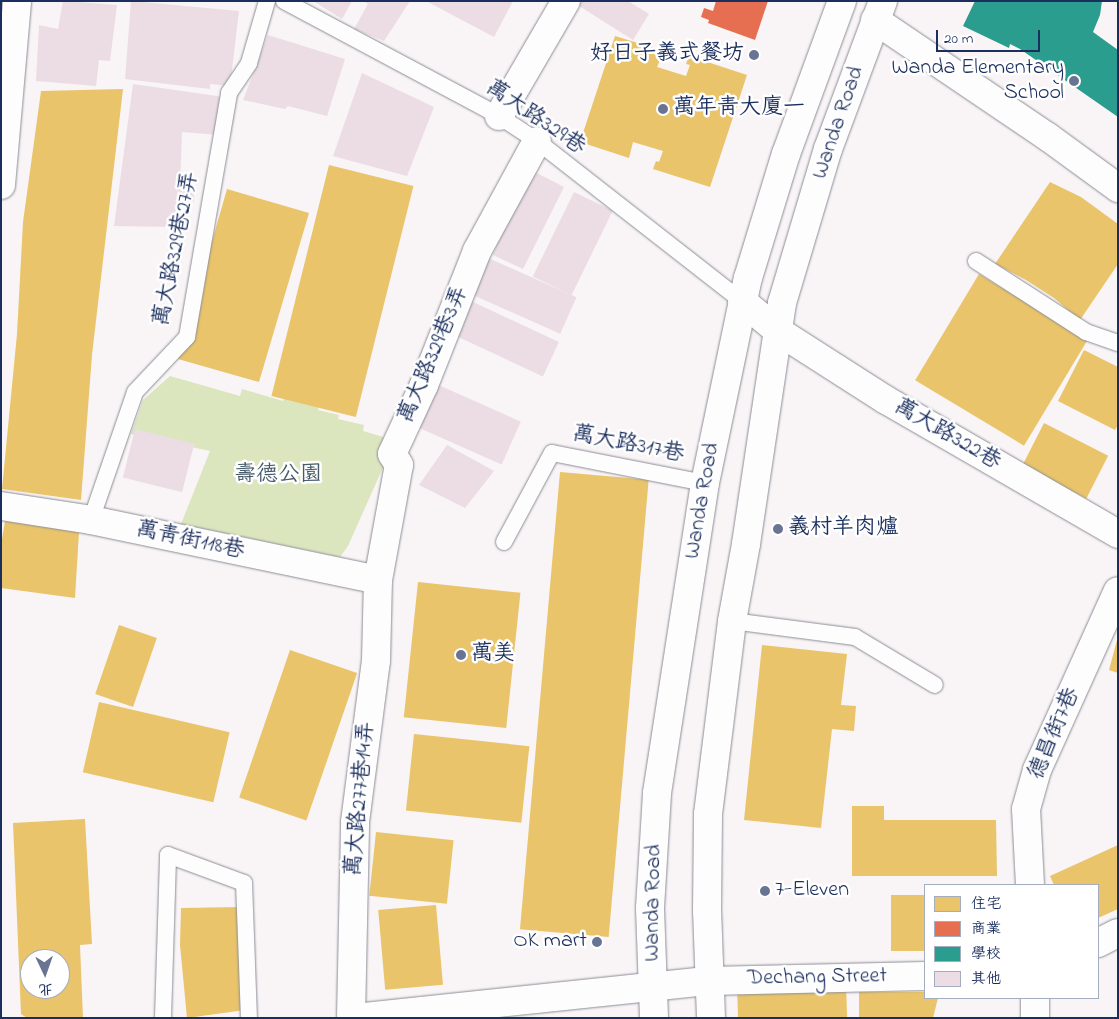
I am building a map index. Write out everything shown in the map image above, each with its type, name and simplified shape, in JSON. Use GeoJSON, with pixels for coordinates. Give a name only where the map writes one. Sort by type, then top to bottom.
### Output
{"type":"FeatureCollection","features":[{"type":"Feature","properties":{"kind":"street"},"geometry":{"type":"LineString","coordinates":[[1,185],[17,1]]}},
{"type":"Feature","properties":{"kind":"street"},"geometry":{"type":"LineString","coordinates":[[499,116],[566,1]]}},
{"type":"Feature","properties":{"kind":"street","name":"Wanda Road"},"geometry":{"type":"LineString","coordinates":[[654,1018],[650,908],[658,793],[705,483],[742,301],[786,154],[842,1]]}},
{"type":"Feature","properties":{"kind":"street"},"geometry":{"type":"LineString","coordinates":[[879,10],[1118,188]]}},
{"type":"Feature","properties":{"kind":"street","name":"Wanda Road"},"geometry":{"type":"LineString","coordinates":[[711,1018],[708,814],[732,621],[746,544],[782,304],[828,149],[879,10]]}},
{"type":"Feature","properties":{"kind":"street","name":"萬大路329巷3弄"},"geometry":{"type":"LineString","coordinates":[[378,580],[399,465],[392,454],[424,385],[477,251],[537,142]]}},
{"type":"Feature","properties":{"kind":"street","name":"萬大路322巷"},"geometry":{"type":"LineString","coordinates":[[742,301],[778,331],[886,400],[1118,534]]}},
{"type":"Feature","properties":{"kind":"street","name":"萬青街118巷"},"geometry":{"type":"LineString","coordinates":[[1,506],[91,520],[378,580]]}},
{"type":"Feature","properties":{"kind":"street","name":"萬大路277巷14弄"},"geometry":{"type":"LineString","coordinates":[[353,1018],[354,822],[376,661],[378,580]]}},
{"type":"Feature","properties":{"kind":"street","name":"德昌街7巷"},"geometry":{"type":"LineString","coordinates":[[1030,884],[1026,809],[1037,770],[1118,591]]}},
{"type":"Feature","properties":{"kind":"street"},"geometry":{"type":"LineString","coordinates":[[1099,942],[1118,933]]}},
{"type":"Feature","properties":{"kind":"street","name":"Dechang Street"},"geometry":{"type":"LineString","coordinates":[[353,1018],[709,981],[924,976]]}},
{"type":"Feature","properties":{"kind":"street"},"geometry":{"type":"LineString","coordinates":[[1035,999],[1035,1018]]}},
{"type":"Feature","properties":{"kind":"lane","name":"萬大路329巷27弄"},"geometry":{"type":"LineString","coordinates":[[91,520],[135,392],[186,337],[229,93],[249,63],[268,1]]}},
{"type":"Feature","properties":{"kind":"lane","name":"萬大路329巷"},"geometry":{"type":"LineString","coordinates":[[284,1],[499,116],[537,142],[742,301]]}},
{"type":"Feature","properties":{"kind":"lane"},"geometry":{"type":"LineString","coordinates":[[976,260],[1086,332],[1118,343]]}},
{"type":"Feature","properties":{"kind":"lane","name":"萬大路317巷"},"geometry":{"type":"LineString","coordinates":[[504,542],[552,453],[705,483]]}},
{"type":"Feature","properties":{"kind":"lane"},"geometry":{"type":"LineString","coordinates":[[732,621],[855,637],[935,685]]}},
{"type":"Feature","properties":{"kind":"lane"},"geometry":{"type":"LineString","coordinates":[[163,1018],[168,855],[244,883],[248,1018]]}},
{"type":"Feature","properties":{"kind":"green space","name":"壽德公園"},"geometry":{"type":"Polygon","coordinates":[[[170,376],[240,396],[242,389],[283,401],[286,391],[319,407],[318,410],[339,415],[338,419],[364,425],[363,431],[390,439],[385,463],[348,546],[340,557],[181,524],[210,451],[131,434],[143,400],[170,376]]]}},
{"type":"Feature","properties":{"kind":"building: 住宅","name":"萬年青大廈一"},"geometry":{"type":"Polygon","coordinates":[[[615,36],[664,51],[657,67],[686,76],[690,65],[686,64],[689,56],[747,75],[710,187],[653,169],[656,161],[659,162],[663,151],[633,142],[629,158],[580,142],[615,36]]]}},
{"type":"Feature","properties":{"kind":"building: 住宅"},"geometry":{"type":"Polygon","coordinates":[[[123,89],[92,355],[81,500],[2,489],[17,334],[23,222],[41,91],[123,89]]]}},
{"type":"Feature","properties":{"kind":"building: 住宅"},"geometry":{"type":"Polygon","coordinates":[[[329,165],[413,186],[356,417],[271,396],[329,165]]]}},
{"type":"Feature","properties":{"kind":"building: 住宅"},"geometry":{"type":"Polygon","coordinates":[[[1050,182],[1081,197],[1118,224],[1118,264],[1080,320],[1054,298],[1026,280],[995,264],[1050,182]]]}},
{"type":"Feature","properties":{"kind":"building: 住宅"},"geometry":{"type":"Polygon","coordinates":[[[227,189],[309,213],[259,382],[178,359],[194,336],[211,245],[227,189]]]}},
{"type":"Feature","properties":{"kind":"building: 住宅"},"geometry":{"type":"Polygon","coordinates":[[[979,274],[1088,339],[1024,446],[915,380],[979,274]]]}},
{"type":"Feature","properties":{"kind":"building: 住宅"},"geometry":{"type":"Polygon","coordinates":[[[1084,350],[1118,367],[1118,425],[1115,430],[1058,401],[1084,350]]]}},
{"type":"Feature","properties":{"kind":"building: 住宅"},"geometry":{"type":"Polygon","coordinates":[[[1044,423],[1108,456],[1086,498],[1022,466],[1044,423]]]}},
{"type":"Feature","properties":{"kind":"building: 住宅"},"geometry":{"type":"Polygon","coordinates":[[[560,472],[649,480],[609,937],[520,929],[560,472]]]}},
{"type":"Feature","properties":{"kind":"building: 住宅"},"geometry":{"type":"Polygon","coordinates":[[[5,521],[79,532],[75,598],[1,588],[1,545],[5,521]]]}},
{"type":"Feature","properties":{"kind":"building: 住宅","name":"萬美"},"geometry":{"type":"Polygon","coordinates":[[[418,582],[520,593],[506,728],[404,717],[418,582]]]}},
{"type":"Feature","properties":{"kind":"building: 住宅"},"geometry":{"type":"Polygon","coordinates":[[[119,625],[157,638],[133,707],[95,694],[119,625]]]}},
{"type":"Feature","properties":{"kind":"building: 住宅"},"geometry":{"type":"Polygon","coordinates":[[[1118,640],[1118,673],[1109,670],[1118,640]]]}},
{"type":"Feature","properties":{"kind":"building: 住宅"},"geometry":{"type":"Polygon","coordinates":[[[762,645],[847,654],[841,705],[856,706],[854,731],[832,729],[821,828],[744,820],[762,645]]]}},
{"type":"Feature","properties":{"kind":"building: 住宅"},"geometry":{"type":"Polygon","coordinates":[[[290,650],[357,673],[306,821],[239,798],[290,650]]]}},
{"type":"Feature","properties":{"kind":"building: 住宅"},"geometry":{"type":"Polygon","coordinates":[[[99,702],[230,732],[213,802],[83,772],[99,702]]]}},
{"type":"Feature","properties":{"kind":"building: 住宅"},"geometry":{"type":"Polygon","coordinates":[[[414,734],[529,746],[521,823],[406,811],[414,734]]]}},
{"type":"Feature","properties":{"kind":"building: 住宅"},"geometry":{"type":"Polygon","coordinates":[[[852,806],[884,806],[884,820],[996,820],[997,876],[852,876],[852,806]]]}},
{"type":"Feature","properties":{"kind":"building: 住宅"},"geometry":{"type":"Polygon","coordinates":[[[85,819],[92,944],[80,945],[83,1018],[27,1018],[21,1014],[20,999],[70,999],[70,949],[20,949],[20,990],[13,823],[85,819]]]}},
{"type":"Feature","properties":{"kind":"building: 住宅"},"geometry":{"type":"Polygon","coordinates":[[[376,832],[454,840],[447,904],[369,896],[376,832]]]}},
{"type":"Feature","properties":{"kind":"building: 住宅"},"geometry":{"type":"Polygon","coordinates":[[[1118,845],[1118,909],[1099,918],[1099,884],[1054,884],[1050,876],[1118,845]]]}},
{"type":"Feature","properties":{"kind":"building: 住宅"},"geometry":{"type":"Polygon","coordinates":[[[891,895],[924,895],[924,951],[891,951],[891,895]]]}},
{"type":"Feature","properties":{"kind":"building: 住宅"},"geometry":{"type":"Polygon","coordinates":[[[436,905],[443,985],[385,990],[378,910],[436,905]]]}},
{"type":"Feature","properties":{"kind":"building: 住宅"},"geometry":{"type":"Polygon","coordinates":[[[241,907],[245,1010],[187,1018],[180,945],[181,908],[241,907]]]}},
{"type":"Feature","properties":{"kind":"building: 住宅"},"geometry":{"type":"Polygon","coordinates":[[[846,985],[847,1018],[738,1018],[737,989],[846,985]]]}},
{"type":"Feature","properties":{"kind":"building: 住宅"},"geometry":{"type":"Polygon","coordinates":[[[859,992],[924,992],[924,999],[938,999],[933,1018],[859,1018],[859,992]]]}},
{"type":"Feature","properties":{"kind":"building: 商業"},"geometry":{"type":"Polygon","coordinates":[[[716,1],[768,1],[755,40],[708,23],[709,20],[701,17],[704,8],[713,11],[716,1]]]}},
{"type":"Feature","properties":{"kind":"building: 學校","name":"Wanda Elementary School"},"geometry":{"type":"Polygon","coordinates":[[[975,1],[1102,1],[1100,15],[1093,32],[1118,50],[1118,117],[1020,49],[1010,44],[1009,48],[963,26],[975,1]]]}},
{"type":"Feature","properties":{"kind":"building: 其他"},"geometry":{"type":"Polygon","coordinates":[[[63,1],[117,5],[110,61],[99,60],[96,86],[36,81],[39,25],[58,29],[63,1]]]}},
{"type":"Feature","properties":{"kind":"building: 其他"},"geometry":{"type":"Polygon","coordinates":[[[131,1],[239,11],[230,86],[210,84],[210,89],[125,79],[131,1]]]}},
{"type":"Feature","properties":{"kind":"building: 其他"},"geometry":{"type":"Polygon","coordinates":[[[313,1],[352,1],[342,19],[313,1]]]}},
{"type":"Feature","properties":{"kind":"building: 其他"},"geometry":{"type":"Polygon","coordinates":[[[363,1],[410,1],[384,41],[354,29],[368,4],[363,1]]]}},
{"type":"Feature","properties":{"kind":"building: 其他"},"geometry":{"type":"Polygon","coordinates":[[[426,1],[513,1],[494,37],[426,1]]]}},
{"type":"Feature","properties":{"kind":"building: 其他"},"geometry":{"type":"Polygon","coordinates":[[[578,1],[628,1],[649,14],[633,40],[576,4],[578,1]]]}},
{"type":"Feature","properties":{"kind":"building: 其他"},"geometry":{"type":"Polygon","coordinates":[[[268,35],[345,59],[327,116],[288,106],[285,109],[243,100],[268,35]]]}},
{"type":"Feature","properties":{"kind":"building: 其他"},"geometry":{"type":"Polygon","coordinates":[[[362,73],[434,107],[407,176],[333,156],[362,73]]]}},
{"type":"Feature","properties":{"kind":"building: 其他"},"geometry":{"type":"Polygon","coordinates":[[[133,84],[224,97],[219,135],[182,132],[180,186],[194,186],[194,202],[177,201],[175,227],[114,226],[133,84]]]}},
{"type":"Feature","properties":{"kind":"building: 其他"},"geometry":{"type":"Polygon","coordinates":[[[527,168],[564,187],[523,269],[493,255],[527,168]]]}},
{"type":"Feature","properties":{"kind":"building: 其他"},"geometry":{"type":"Polygon","coordinates":[[[574,192],[613,211],[571,295],[533,276],[574,192]]]}},
{"type":"Feature","properties":{"kind":"building: 其他"},"geometry":{"type":"Polygon","coordinates":[[[486,257],[576,297],[560,334],[470,294],[486,257]]]}},
{"type":"Feature","properties":{"kind":"building: 其他"},"geometry":{"type":"Polygon","coordinates":[[[471,301],[559,342],[543,376],[455,335],[471,301]]]}},
{"type":"Feature","properties":{"kind":"building: 其他"},"geometry":{"type":"Polygon","coordinates":[[[434,383],[521,422],[502,465],[415,426],[434,383]]]}},
{"type":"Feature","properties":{"kind":"building: 其他"},"geometry":{"type":"Polygon","coordinates":[[[135,429],[194,444],[182,492],[123,478],[135,429]]]}},
{"type":"Feature","properties":{"kind":"building: 其他"},"geometry":{"type":"Polygon","coordinates":[[[447,445],[494,471],[465,508],[419,485],[447,445]]]}},
{"type":"Feature","properties":{"kind":"place","name":"好日子義式餐坊"},"geometry":{"type":"Point","coordinates":[754,55]}},
{"type":"Feature","properties":{"kind":"place","name":"Wanda Elementary School"},"geometry":{"type":"Point","coordinates":[1074,81]}},
{"type":"Feature","properties":{"kind":"place","name":"萬年青大廈一"},"geometry":{"type":"Point","coordinates":[663,109]}},
{"type":"Feature","properties":{"kind":"place","name":"義村羊肉爐"},"geometry":{"type":"Point","coordinates":[778,529]}},
{"type":"Feature","properties":{"kind":"place","name":"萬美"},"geometry":{"type":"Point","coordinates":[461,655]}},
{"type":"Feature","properties":{"kind":"place","name":"7-Eleven"},"geometry":{"type":"Point","coordinates":[765,891]}},
{"type":"Feature","properties":{"kind":"place","name":"OK mart"},"geometry":{"type":"Point","coordinates":[597,942]}}]}
